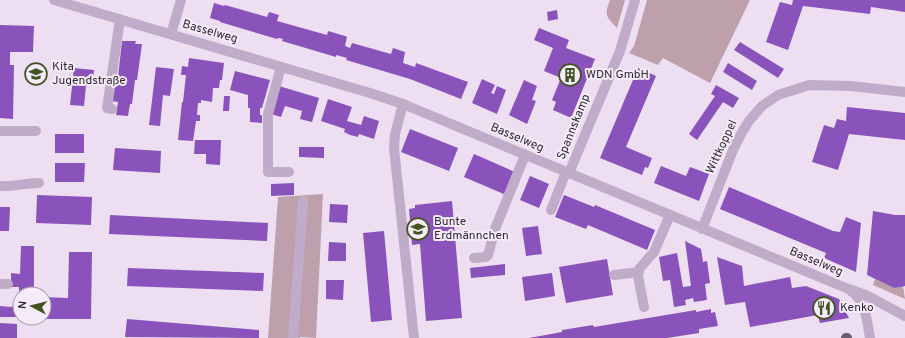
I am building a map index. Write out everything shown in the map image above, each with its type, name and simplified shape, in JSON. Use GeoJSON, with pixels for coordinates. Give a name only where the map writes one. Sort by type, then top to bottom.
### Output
{"type":"FeatureCollection","features":[{"type":"Feature","properties":{"kind":"street","name":"Basselweg"},"geometry":{"type":"LineString","coordinates":[[54,0],[403,104],[866,295],[905,316]]}},
{"type":"Feature","properties":{"kind":"street","name":"Basselweg"},"geometry":{"type":"LineString","coordinates":[[171,34],[181,0]]}},
{"type":"Feature","properties":{"kind":"street","name":"Spannskamp"},"geometry":{"type":"LineString","coordinates":[[551,210],[620,51],[635,0]]}},
{"type":"Feature","properties":{"kind":"street"},"geometry":{"type":"LineString","coordinates":[[112,109],[107,108],[120,19]]}},
{"type":"Feature","properties":{"kind":"street"},"geometry":{"type":"LineString","coordinates":[[281,67],[268,114],[268,172],[289,172]]}},
{"type":"Feature","properties":{"kind":"street","name":"Wittkoppel"},"geometry":{"type":"LineString","coordinates":[[702,228],[740,134],[762,106],[778,95],[809,85],[851,86],[905,92]]}},
{"type":"Feature","properties":{"kind":"street"},"geometry":{"type":"LineString","coordinates":[[403,104],[395,134],[394,148],[414,338]]}},
{"type":"Feature","properties":{"kind":"street"},"geometry":{"type":"LineString","coordinates":[[0,131],[36,131]]}},
{"type":"Feature","properties":{"kind":"street"},"geometry":{"type":"LineString","coordinates":[[474,258],[486,257],[488,255],[495,229],[525,155]]}},
{"type":"Feature","properties":{"kind":"street"},"geometry":{"type":"LineString","coordinates":[[0,186],[39,183]]}},
{"type":"Feature","properties":{"kind":"street"},"geometry":{"type":"LineString","coordinates":[[293,338],[303,201]]}},
{"type":"Feature","properties":{"kind":"street"},"geometry":{"type":"LineString","coordinates":[[644,307],[638,272],[641,265],[654,252],[658,245],[670,215]]}},
{"type":"Feature","properties":{"kind":"street"},"geometry":{"type":"LineString","coordinates":[[614,275],[638,272]]}},
{"type":"Feature","properties":{"kind":"street","name":"Basselweg"},"geometry":{"type":"LineString","coordinates":[[846,288],[857,296],[863,305],[870,338]]}},
{"type":"Feature","properties":{"kind":"shaded area"},"geometry":{"type":"Polygon","coordinates":[[[610,0],[625,0],[617,28],[607,16],[607,9],[610,0]]]}},
{"type":"Feature","properties":{"kind":"shaded area"},"geometry":{"type":"Polygon","coordinates":[[[647,0],[750,0],[710,83],[663,58],[658,65],[629,53],[634,46],[647,0]]]}},
{"type":"Feature","properties":{"kind":"shaded area"},"geometry":{"type":"Polygon","coordinates":[[[323,194],[316,338],[268,338],[278,197],[323,194]]]}},
{"type":"Feature","properties":{"kind":"shaded area"},"geometry":{"type":"Polygon","coordinates":[[[875,279],[894,288],[903,286],[905,299],[873,285],[875,279]]]}},
{"type":"Feature","properties":{"kind":"building"},"geometry":{"type":"Polygon","coordinates":[[[793,0],[905,0],[905,12],[871,7],[870,14],[803,6],[788,50],[766,42],[780,2],[792,5],[793,0]]]}},
{"type":"Feature","properties":{"kind":"building"},"geometry":{"type":"Polygon","coordinates":[[[214,3],[267,17],[269,12],[279,15],[277,21],[327,35],[328,31],[345,36],[347,37],[345,46],[350,48],[352,43],[391,54],[393,48],[405,52],[403,63],[415,67],[416,63],[468,82],[461,99],[410,79],[346,60],[347,58],[336,55],[336,57],[282,41],[283,39],[277,39],[220,22],[210,18],[214,3]]]}},
{"type":"Feature","properties":{"kind":"building"},"geometry":{"type":"Polygon","coordinates":[[[557,10],[558,19],[548,21],[547,12],[557,10]]]}},
{"type":"Feature","properties":{"kind":"building"},"geometry":{"type":"Polygon","coordinates":[[[0,25],[34,26],[33,52],[10,52],[10,65],[14,65],[13,119],[0,118],[0,25]]]}},
{"type":"Feature","properties":{"kind":"building","name":"WDN GmbH"},"geometry":{"type":"Polygon","coordinates":[[[539,28],[569,40],[566,48],[595,59],[571,118],[553,110],[556,102],[552,100],[561,78],[544,71],[553,48],[534,40],[539,28]]]}},
{"type":"Feature","properties":{"kind":"building"},"geometry":{"type":"Polygon","coordinates":[[[122,41],[136,41],[135,44],[142,44],[137,80],[135,80],[132,104],[130,104],[128,116],[116,115],[118,102],[111,101],[114,77],[118,77],[122,41]]]}},
{"type":"Feature","properties":{"kind":"building"},"geometry":{"type":"Polygon","coordinates":[[[740,42],[784,69],[778,78],[734,50],[740,42]]]}},
{"type":"Feature","properties":{"kind":"building"},"geometry":{"type":"Polygon","coordinates":[[[189,58],[224,63],[222,80],[220,80],[219,88],[213,88],[212,102],[201,100],[201,103],[198,103],[197,115],[200,115],[200,121],[196,121],[193,141],[178,140],[186,75],[181,75],[182,66],[188,67],[189,58]]]}},
{"type":"Feature","properties":{"kind":"building"},"geometry":{"type":"Polygon","coordinates":[[[728,63],[757,81],[752,90],[723,72],[728,63]]]}},
{"type":"Feature","properties":{"kind":"building"},"geometry":{"type":"Polygon","coordinates":[[[156,67],[174,69],[170,96],[163,95],[160,126],[149,125],[156,67]]]}},
{"type":"Feature","properties":{"kind":"building"},"geometry":{"type":"Polygon","coordinates":[[[74,68],[94,70],[92,86],[86,86],[84,106],[70,105],[74,68]]]}},
{"type":"Feature","properties":{"kind":"building"},"geometry":{"type":"Polygon","coordinates":[[[638,68],[656,76],[626,147],[652,158],[648,168],[645,167],[642,175],[600,158],[638,68]]]}},
{"type":"Feature","properties":{"kind":"building"},"geometry":{"type":"Polygon","coordinates":[[[235,71],[270,80],[262,108],[260,108],[262,123],[250,122],[248,95],[230,90],[235,71]]]}},
{"type":"Feature","properties":{"kind":"building"},"geometry":{"type":"Polygon","coordinates":[[[482,79],[495,85],[491,93],[494,94],[497,86],[506,90],[497,114],[472,103],[482,79]]]}},
{"type":"Feature","properties":{"kind":"building"},"geometry":{"type":"Polygon","coordinates":[[[524,80],[537,86],[532,100],[536,101],[527,124],[509,115],[524,80]]]}},
{"type":"Feature","properties":{"kind":"building"},"geometry":{"type":"Polygon","coordinates":[[[716,85],[739,98],[733,108],[723,102],[697,140],[689,134],[715,96],[711,94],[716,85]]]}},
{"type":"Feature","properties":{"kind":"building"},"geometry":{"type":"Polygon","coordinates":[[[279,86],[319,98],[312,122],[300,119],[302,111],[285,106],[281,117],[271,114],[279,86]]]}},
{"type":"Feature","properties":{"kind":"building"},"geometry":{"type":"Polygon","coordinates":[[[224,96],[230,96],[229,111],[223,111],[224,96]]]}},
{"type":"Feature","properties":{"kind":"building"},"geometry":{"type":"Polygon","coordinates":[[[328,99],[352,107],[347,121],[361,125],[364,116],[379,121],[374,139],[359,134],[358,137],[350,135],[344,132],[345,129],[321,121],[328,99]]]}},
{"type":"Feature","properties":{"kind":"building"},"geometry":{"type":"Polygon","coordinates":[[[847,107],[905,113],[905,140],[849,134],[838,170],[812,162],[824,125],[834,128],[837,119],[846,121],[847,107]]]}},
{"type":"Feature","properties":{"kind":"building"},"geometry":{"type":"Polygon","coordinates":[[[410,129],[458,148],[449,171],[401,152],[410,129]]]}},
{"type":"Feature","properties":{"kind":"building"},"geometry":{"type":"Polygon","coordinates":[[[55,134],[84,134],[84,153],[55,153],[55,134]]]}},
{"type":"Feature","properties":{"kind":"building"},"geometry":{"type":"Polygon","coordinates":[[[195,140],[221,140],[220,165],[206,164],[206,154],[194,154],[195,140]]]}},
{"type":"Feature","properties":{"kind":"building"},"geometry":{"type":"Polygon","coordinates":[[[299,147],[324,147],[324,158],[299,157],[299,147]]]}},
{"type":"Feature","properties":{"kind":"building"},"geometry":{"type":"Polygon","coordinates":[[[115,148],[161,151],[160,173],[113,170],[115,148]]]}},
{"type":"Feature","properties":{"kind":"building"},"geometry":{"type":"Polygon","coordinates":[[[474,154],[515,172],[506,195],[464,177],[474,154]]]}},
{"type":"Feature","properties":{"kind":"building"},"geometry":{"type":"Polygon","coordinates":[[[55,163],[85,163],[84,182],[55,182],[55,163]]]}},
{"type":"Feature","properties":{"kind":"building"},"geometry":{"type":"Polygon","coordinates":[[[661,166],[686,176],[690,167],[709,174],[699,201],[654,183],[661,166]]]}},
{"type":"Feature","properties":{"kind":"building"},"geometry":{"type":"Polygon","coordinates":[[[530,176],[549,184],[539,208],[520,200],[530,176]]]}},
{"type":"Feature","properties":{"kind":"building"},"geometry":{"type":"Polygon","coordinates":[[[294,183],[294,195],[271,196],[271,184],[294,183]]]}},
{"type":"Feature","properties":{"kind":"building"},"geometry":{"type":"Polygon","coordinates":[[[729,187],[833,231],[840,232],[846,217],[861,223],[856,272],[824,258],[826,253],[720,209],[729,187]]]}},
{"type":"Feature","properties":{"kind":"building"},"geometry":{"type":"Polygon","coordinates":[[[37,195],[92,197],[91,225],[36,223],[37,195]]]}},
{"type":"Feature","properties":{"kind":"building"},"geometry":{"type":"Polygon","coordinates":[[[564,195],[594,207],[595,205],[655,230],[647,250],[588,225],[586,229],[555,217],[564,195]]]}},
{"type":"Feature","properties":{"kind":"building"},"geometry":{"type":"Polygon","coordinates":[[[452,201],[462,318],[426,321],[420,244],[412,245],[409,209],[415,208],[415,205],[452,201]]]}},
{"type":"Feature","properties":{"kind":"building"},"geometry":{"type":"Polygon","coordinates":[[[330,204],[348,205],[347,223],[329,222],[330,204]]]}},
{"type":"Feature","properties":{"kind":"building"},"geometry":{"type":"Polygon","coordinates":[[[0,207],[10,207],[9,231],[0,231],[0,207]]]}},
{"type":"Feature","properties":{"kind":"building"},"geometry":{"type":"Polygon","coordinates":[[[873,211],[895,215],[905,215],[905,286],[894,288],[867,275],[873,211]]]}},
{"type":"Feature","properties":{"kind":"building"},"geometry":{"type":"Polygon","coordinates":[[[110,215],[268,223],[267,241],[109,234],[110,215]]]}},
{"type":"Feature","properties":{"kind":"building"},"geometry":{"type":"Polygon","coordinates":[[[538,226],[542,254],[526,256],[522,228],[538,226]]]}},
{"type":"Feature","properties":{"kind":"building"},"geometry":{"type":"Polygon","coordinates":[[[384,231],[392,320],[371,322],[363,233],[384,231]]]}},
{"type":"Feature","properties":{"kind":"building"},"geometry":{"type":"Polygon","coordinates":[[[685,241],[701,249],[703,262],[707,261],[710,283],[705,284],[707,300],[694,302],[693,298],[685,300],[686,305],[674,307],[670,280],[663,281],[659,257],[677,253],[683,287],[691,286],[685,241]]]}},
{"type":"Feature","properties":{"kind":"building"},"geometry":{"type":"Polygon","coordinates":[[[329,242],[346,243],[346,261],[328,261],[329,242]]]}},
{"type":"Feature","properties":{"kind":"building"},"geometry":{"type":"Polygon","coordinates":[[[21,246],[34,246],[34,286],[11,287],[11,273],[20,274],[21,246]]]}},
{"type":"Feature","properties":{"kind":"building"},"geometry":{"type":"Polygon","coordinates":[[[69,252],[92,252],[91,319],[52,319],[52,297],[68,298],[69,252]]]}},
{"type":"Feature","properties":{"kind":"building"},"geometry":{"type":"Polygon","coordinates":[[[717,257],[742,266],[744,286],[790,277],[792,288],[806,286],[839,299],[849,318],[820,323],[818,315],[750,327],[745,302],[725,305],[717,257]]]}},
{"type":"Feature","properties":{"kind":"building"},"geometry":{"type":"Polygon","coordinates":[[[607,259],[613,295],[566,303],[559,267],[607,259]]]}},
{"type":"Feature","properties":{"kind":"building"},"geometry":{"type":"Polygon","coordinates":[[[505,264],[505,275],[471,278],[470,268],[505,264]]]}},
{"type":"Feature","properties":{"kind":"building"},"geometry":{"type":"Polygon","coordinates":[[[128,268],[264,273],[263,291],[127,286],[128,268]]]}},
{"type":"Feature","properties":{"kind":"building"},"geometry":{"type":"Polygon","coordinates":[[[552,273],[555,296],[525,301],[522,277],[552,273]]]}},
{"type":"Feature","properties":{"kind":"building"},"geometry":{"type":"Polygon","coordinates":[[[326,280],[344,280],[343,300],[326,299],[326,280]]]}},
{"type":"Feature","properties":{"kind":"building"},"geometry":{"type":"Polygon","coordinates":[[[0,306],[11,307],[12,317],[0,317],[0,306]]]}},
{"type":"Feature","properties":{"kind":"building"},"geometry":{"type":"Polygon","coordinates":[[[711,309],[711,313],[715,312],[718,326],[699,329],[699,333],[667,338],[529,338],[562,332],[562,330],[593,325],[594,327],[696,310],[696,312],[711,309]]]}},
{"type":"Feature","properties":{"kind":"building"},"geometry":{"type":"Polygon","coordinates":[[[127,319],[259,330],[259,338],[125,337],[127,319]]]}},
{"type":"Feature","properties":{"kind":"building"},"geometry":{"type":"Polygon","coordinates":[[[0,323],[12,324],[12,326],[17,326],[17,338],[0,338],[0,323]]]}},
{"type":"Feature","properties":{"kind":"place","name":"Kita Jugendstraße"},"geometry":{"type":"Point","coordinates":[36,74]}},
{"type":"Feature","properties":{"kind":"place","name":"WDN GmbH"},"geometry":{"type":"Point","coordinates":[570,75]}},
{"type":"Feature","properties":{"kind":"place","name":"Bunte Erdmännchen"},"geometry":{"type":"Point","coordinates":[418,229]}},
{"type":"Feature","properties":{"kind":"place","name":"Kenko"},"geometry":{"type":"Point","coordinates":[824,308]}}]}
